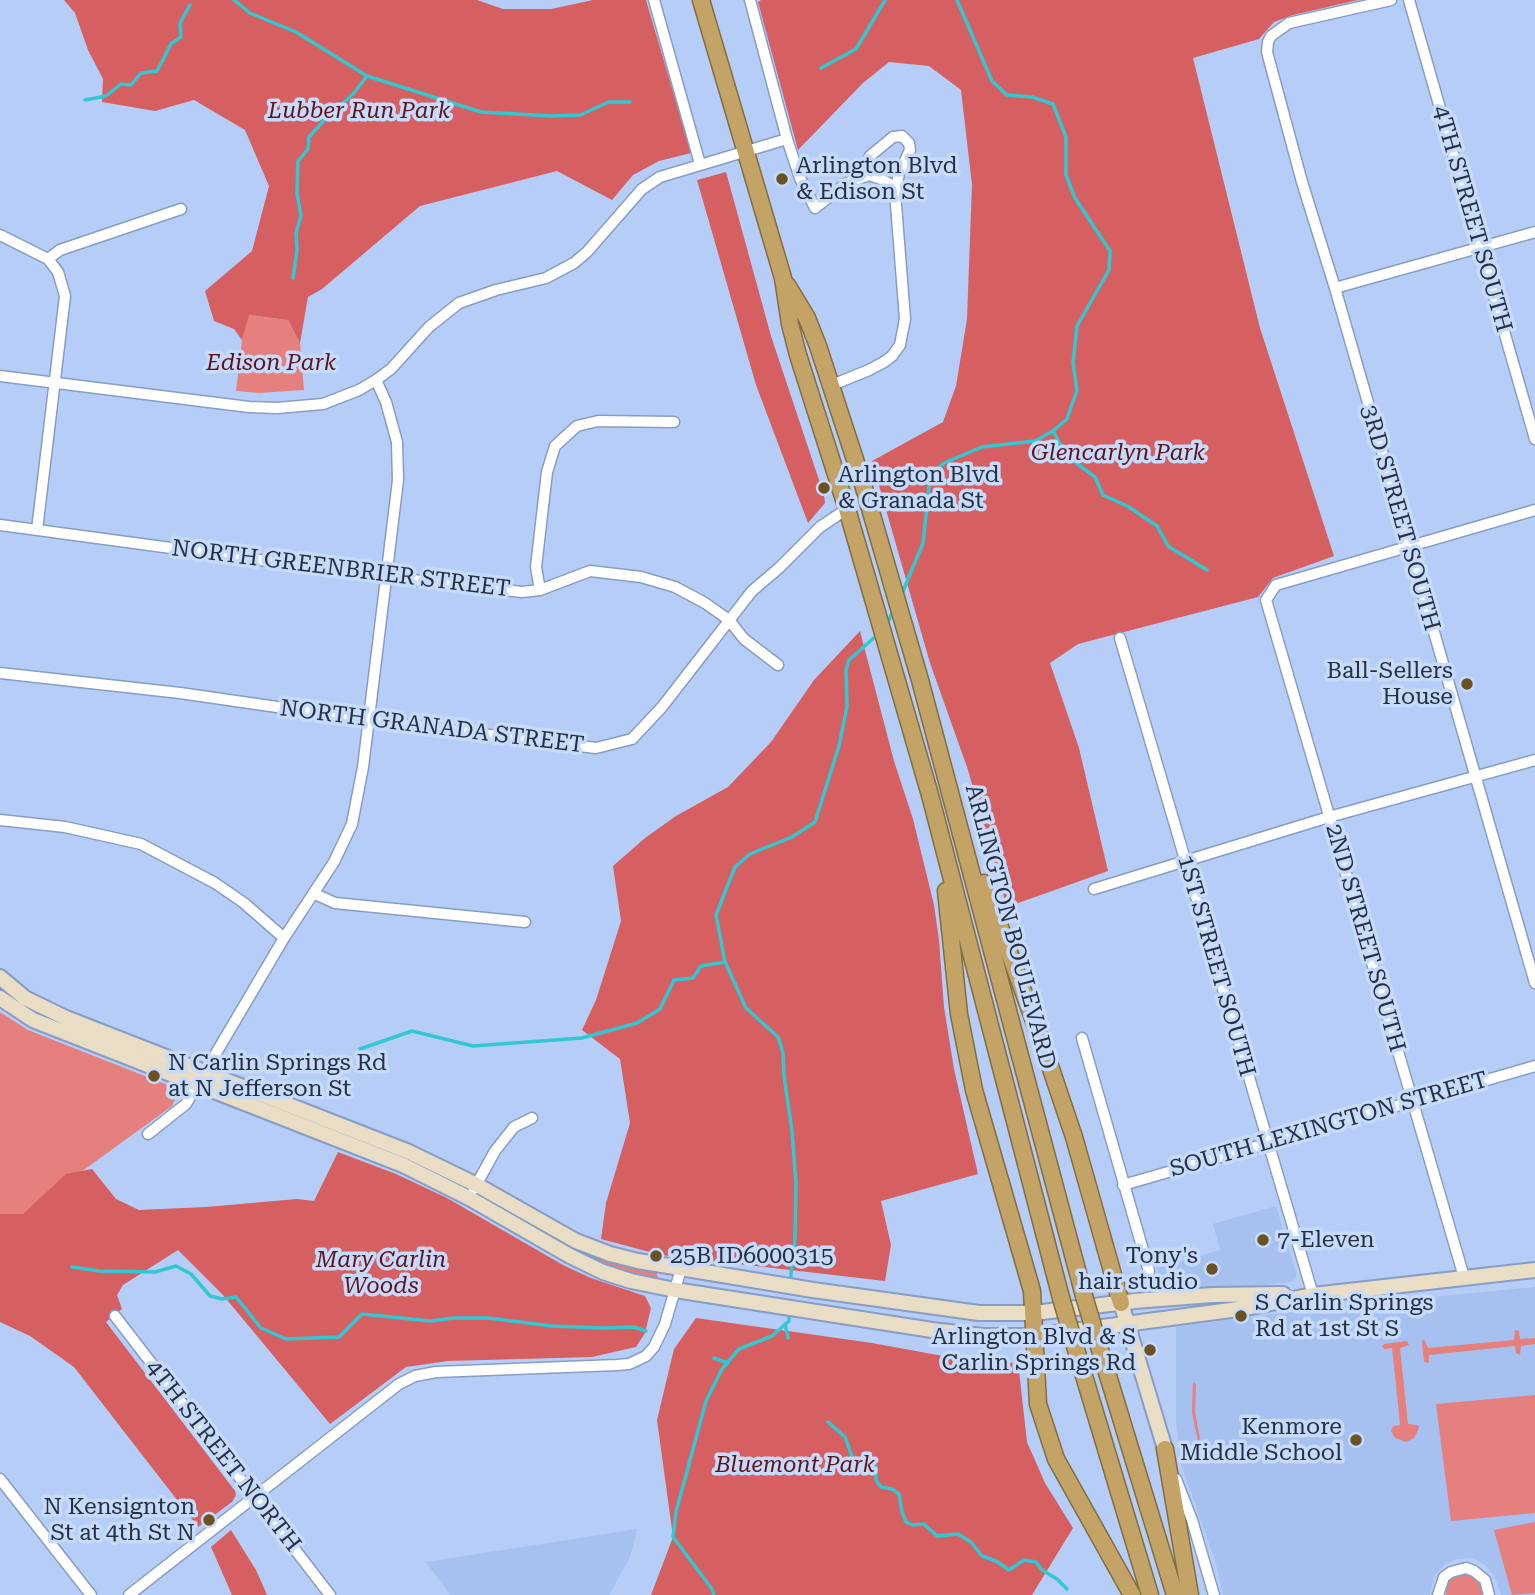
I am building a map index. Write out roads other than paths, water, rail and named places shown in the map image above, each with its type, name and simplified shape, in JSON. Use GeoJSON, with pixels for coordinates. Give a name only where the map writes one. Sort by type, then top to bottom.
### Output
{"type":"FeatureCollection","features":[{"type":"Feature","properties":{"kind":"highway","name":"ARLINGTON BOULEVARD"},"geometry":{"type":"LineString","coordinates":[[701,0],[783,278],[798,355],[847,509],[930,795],[1061,1298],[1150,1595]]}},
{"type":"Feature","properties":{"kind":"highway","name":"ARLINGTON BOULEVARD"},"geometry":{"type":"LineString","coordinates":[[783,278],[807,318],[832,385],[882,550],[950,790],[1084,1296],[1175,1595]]}},
{"type":"Feature","properties":{"kind":"highway"},"geometry":{"type":"LineString","coordinates":[[950,790],[1074,1137],[1121,1303]]}},
{"type":"Feature","properties":{"kind":"highway"},"geometry":{"type":"LineString","coordinates":[[930,795],[947,899],[959,1014],[974,1090],[1032,1291],[1038,1404],[1056,1460],[1132,1595]]}},
{"type":"Feature","properties":{"kind":"highway"},"geometry":{"type":"LineString","coordinates":[[1165,1449],[1190,1595]]}},
{"type":"Feature","properties":{"kind":"main road"},"geometry":{"type":"LineString","coordinates":[[0,977],[25,998],[66,1018],[410,1152],[570,1256],[603,1272],[675,1290],[983,1336],[1035,1336],[1186,1316],[1313,1295],[1535,1270]]}},
{"type":"Feature","properties":{"kind":"main road"},"geometry":{"type":"LineString","coordinates":[[0,998],[33,1020],[473,1192],[576,1241],[610,1254],[681,1269],[979,1313],[1034,1313],[1212,1295],[1313,1295]]}},
{"type":"Feature","properties":{"kind":"main road"},"geometry":{"type":"LineString","coordinates":[[1186,1316],[1212,1295]]}},
{"type":"Feature","properties":{"kind":"main road"},"geometry":{"type":"LineString","coordinates":[[1121,1303],[1165,1449]]}},
{"type":"Feature","properties":{"kind":"street"},"geometry":{"type":"LineString","coordinates":[[654,0],[700,164]]}},
{"type":"Feature","properties":{"kind":"street"},"geometry":{"type":"LineString","coordinates":[[750,0],[787,139],[800,178],[815,208],[847,183],[861,177],[876,176],[890,184],[895,192]]}},
{"type":"Feature","properties":{"kind":"street","name":"3RD STREET SOUTH"},"geometry":{"type":"LineString","coordinates":[[1391,0],[1289,23],[1271,36],[1267,52],[1302,182],[1535,983]]}},
{"type":"Feature","properties":{"kind":"street","name":"4TH STREET SOUTH"},"geometry":{"type":"LineString","coordinates":[[1409,0],[1535,439]]}},
{"type":"Feature","properties":{"kind":"street"},"geometry":{"type":"LineString","coordinates":[[832,385],[892,356],[900,345],[905,319],[895,192],[899,174],[911,150],[909,143],[902,136],[893,137],[870,156],[861,177]]}},
{"type":"Feature","properties":{"kind":"street"},"geometry":{"type":"LineString","coordinates":[[0,376],[236,406],[277,408],[323,404],[359,390],[391,369],[444,313],[477,295],[546,278],[560,271],[587,252],[642,189],[670,173],[787,139]]}},
{"type":"Feature","properties":{"kind":"street"},"geometry":{"type":"LineString","coordinates":[[48,258],[58,251],[181,209]]}},
{"type":"Feature","properties":{"kind":"street"},"geometry":{"type":"LineString","coordinates":[[1335,288],[1535,232]]}},
{"type":"Feature","properties":{"kind":"street"},"geometry":{"type":"LineString","coordinates":[[0,235],[48,258],[58,272],[65,296],[37,530]]}},
{"type":"Feature","properties":{"kind":"street"},"geometry":{"type":"LineString","coordinates":[[148,1134],[186,1104],[284,938],[334,862],[352,824],[362,767],[398,480],[397,442],[384,397],[376,380]]}},
{"type":"Feature","properties":{"kind":"street"},"geometry":{"type":"LineString","coordinates":[[540,590],[536,567],[547,472],[555,446],[576,426],[597,421],[674,422]]}},
{"type":"Feature","properties":{"kind":"street","name":"NORTH GRANADA STREET"},"geometry":{"type":"LineString","coordinates":[[0,673],[180,693],[367,720],[596,748],[632,739],[662,707],[752,591],[820,527],[847,509]]}},
{"type":"Feature","properties":{"kind":"street"},"geometry":{"type":"LineString","coordinates":[[1408,546],[1535,510]]}},
{"type":"Feature","properties":{"kind":"street","name":"NORTH GREENBRIER STREET"},"geometry":{"type":"LineString","coordinates":[[0,525],[386,577],[522,592],[540,590],[590,571],[641,577],[675,587],[705,603],[729,620],[744,639],[778,665]]}},
{"type":"Feature","properties":{"kind":"street","name":"2ND STREET SOUTH"},"geometry":{"type":"LineString","coordinates":[[1408,546],[1276,585],[1266,600],[1464,1277]]}},
{"type":"Feature","properties":{"kind":"street","name":"1ST STREET SOUTH"},"geometry":{"type":"LineString","coordinates":[[1120,638],[1313,1295]]}},
{"type":"Feature","properties":{"kind":"street"},"geometry":{"type":"LineString","coordinates":[[1094,888],[1329,817],[1535,760]]}},
{"type":"Feature","properties":{"kind":"street"},"geometry":{"type":"LineString","coordinates":[[0,820],[65,827],[141,844],[215,883],[284,938]]}},
{"type":"Feature","properties":{"kind":"street"},"geometry":{"type":"LineString","coordinates":[[315,894],[335,903],[525,922]]}},
{"type":"Feature","properties":{"kind":"street"},"geometry":{"type":"LineString","coordinates":[[1082,1038],[1149,1271]]}},
{"type":"Feature","properties":{"kind":"street","name":"SOUTH LEXINGTON STREET"},"geometry":{"type":"LineString","coordinates":[[1123,1185],[1535,1066]]}},
{"type":"Feature","properties":{"kind":"street"},"geometry":{"type":"LineString","coordinates":[[473,1192],[495,1151],[514,1127],[532,1118]]}},
{"type":"Feature","properties":{"kind":"street"},"geometry":{"type":"LineString","coordinates":[[129,1595],[400,1384],[415,1376],[436,1372],[629,1364],[646,1356],[654,1347],[665,1324],[681,1269]]}},
{"type":"Feature","properties":{"kind":"street","name":"4TH STREET NORTH"},"geometry":{"type":"LineString","coordinates":[[115,1316],[330,1595]]}},
{"type":"Feature","properties":{"kind":"street"},"geometry":{"type":"LineString","coordinates":[[1165,1449],[1214,1595]]}},
{"type":"Feature","properties":{"kind":"street"},"geometry":{"type":"LineString","coordinates":[[0,1479],[91,1595]]}},
{"type":"Feature","properties":{"kind":"street"},"geometry":{"type":"LineString","coordinates":[[1438,1595],[1444,1577],[1466,1568],[1474,1570],[1485,1580],[1489,1595]]}},
{"type":"Feature","properties":{"kind":"waterway"},"geometry":{"type":"LineString","coordinates":[[234,0],[250,13],[296,32],[367,76],[481,112],[580,115],[609,102],[630,102]]}},
{"type":"Feature","properties":{"kind":"waterway"},"geometry":{"type":"LineString","coordinates":[[821,68],[856,49],[885,0]]}},
{"type":"Feature","properties":{"kind":"waterway"},"geometry":{"type":"LineString","coordinates":[[901,596],[923,543],[930,476],[944,463],[982,447],[1035,441],[1067,419],[1077,390],[1073,363],[1077,326],[1109,270],[1110,251],[1075,198],[1066,175],[1066,137],[1053,104],[1032,97],[1007,95],[992,81],[957,0]]}},
{"type":"Feature","properties":{"kind":"waterway"},"geometry":{"type":"LineString","coordinates":[[85,100],[106,96],[121,84],[131,85],[141,73],[157,71],[171,44],[181,37],[180,23],[190,5]]}},
{"type":"Feature","properties":{"kind":"waterway"},"geometry":{"type":"LineString","coordinates":[[293,278],[297,250],[296,233],[301,216],[297,193],[298,161],[308,149],[309,137],[328,116],[339,117],[339,107],[367,76]]}},
{"type":"Feature","properties":{"kind":"waterway"},"geometry":{"type":"LineString","coordinates":[[1053,431],[1067,456],[1095,477],[1103,495],[1129,507],[1157,526],[1168,546],[1207,570]]}},
{"type":"Feature","properties":{"kind":"waterway"},"geometry":{"type":"LineString","coordinates":[[887,624],[894,609]]}},
{"type":"Feature","properties":{"kind":"waterway"},"geometry":{"type":"LineString","coordinates":[[790,1283],[795,1239],[796,1184],[783,1053],[778,1037],[746,1008],[725,962],[716,915],[735,867],[750,854],[792,837],[815,822],[839,746],[847,707],[846,670],[849,660],[877,635]]}},
{"type":"Feature","properties":{"kind":"waterway"},"geometry":{"type":"LineString","coordinates":[[360,1049],[412,1031],[473,1046],[582,1038],[637,1023],[660,1009],[674,980],[693,978],[701,966],[725,962]]}},
{"type":"Feature","properties":{"kind":"waterway"},"geometry":{"type":"LineString","coordinates":[[72,1267],[99,1271],[155,1272],[176,1266],[191,1274],[210,1296],[222,1299],[236,1297],[261,1328],[286,1339],[339,1337],[362,1314],[430,1321],[488,1318],[552,1326],[634,1327],[646,1331]]}},
{"type":"Feature","properties":{"kind":"waterway"},"geometry":{"type":"LineString","coordinates":[[714,1595],[673,1537],[676,1512],[706,1401],[722,1369],[739,1349],[772,1336],[789,1321],[789,1311]]}},
{"type":"Feature","properties":{"kind":"waterway"},"geometry":{"type":"LineString","coordinates":[[785,1324],[788,1338]]}},
{"type":"Feature","properties":{"kind":"waterway"},"geometry":{"type":"LineString","coordinates":[[714,1358],[728,1363]]}},
{"type":"Feature","properties":{"kind":"waterway"},"geometry":{"type":"LineString","coordinates":[[828,1422],[845,1437],[854,1462],[871,1463],[876,1467],[876,1480],[881,1487],[892,1489],[899,1494],[906,1522],[913,1525],[924,1524],[937,1536],[958,1534],[971,1542],[982,1556],[1009,1570],[1024,1560],[1036,1562],[1067,1589]]}},
{"type":"Feature","properties":{"kind":"place","name":"Arlington Blvd & Edison St"},"geometry":{"type":"Point","coordinates":[782,179]}},
{"type":"Feature","properties":{"kind":"place","name":"Arlington Blvd & Granada St"},"geometry":{"type":"Point","coordinates":[824,488]}},
{"type":"Feature","properties":{"kind":"place","name":"Ball-Sellers House"},"geometry":{"type":"Point","coordinates":[1467,684]}},
{"type":"Feature","properties":{"kind":"place","name":"N Carlin Springs Rd at N Jefferson St"},"geometry":{"type":"Point","coordinates":[154,1076]}},
{"type":"Feature","properties":{"kind":"place","name":"7-Eleven"},"geometry":{"type":"Point","coordinates":[1263,1240]}},
{"type":"Feature","properties":{"kind":"place","name":"25B ID6000315"},"geometry":{"type":"Point","coordinates":[656,1256]}},
{"type":"Feature","properties":{"kind":"place","name":"Tony's hair studio"},"geometry":{"type":"Point","coordinates":[1212,1269]}},
{"type":"Feature","properties":{"kind":"place","name":"S Carlin Springs Rd at 1st St S"},"geometry":{"type":"Point","coordinates":[1241,1316]}},
{"type":"Feature","properties":{"kind":"place","name":"Arlington Blvd & S Carlin Springs Rd"},"geometry":{"type":"Point","coordinates":[1150,1350]}},
{"type":"Feature","properties":{"kind":"place","name":"Kenmore Middle School"},"geometry":{"type":"Point","coordinates":[1356,1440]}},
{"type":"Feature","properties":{"kind":"place","name":"N Kensignton St at 4th St N"},"geometry":{"type":"Point","coordinates":[209,1520]}},
{"type":"Feature","properties":{"kind":"park label","name":"Lubber Run Park"},"geometry":{"type":"Point","coordinates":[359,111]}},
{"type":"Feature","properties":{"kind":"park label","name":"Edison Park"},"geometry":{"type":"Point","coordinates":[271,363]}},
{"type":"Feature","properties":{"kind":"park label","name":"Glencarlyn Park"},"geometry":{"type":"Point","coordinates":[1118,453]}},
{"type":"Feature","properties":{"kind":"park label","name":"Mary Carlin Woods"},"geometry":{"type":"Point","coordinates":[381,1273]}},
{"type":"Feature","properties":{"kind":"park label","name":"Bluemont Park"},"geometry":{"type":"Point","coordinates":[795,1465]}}]}
